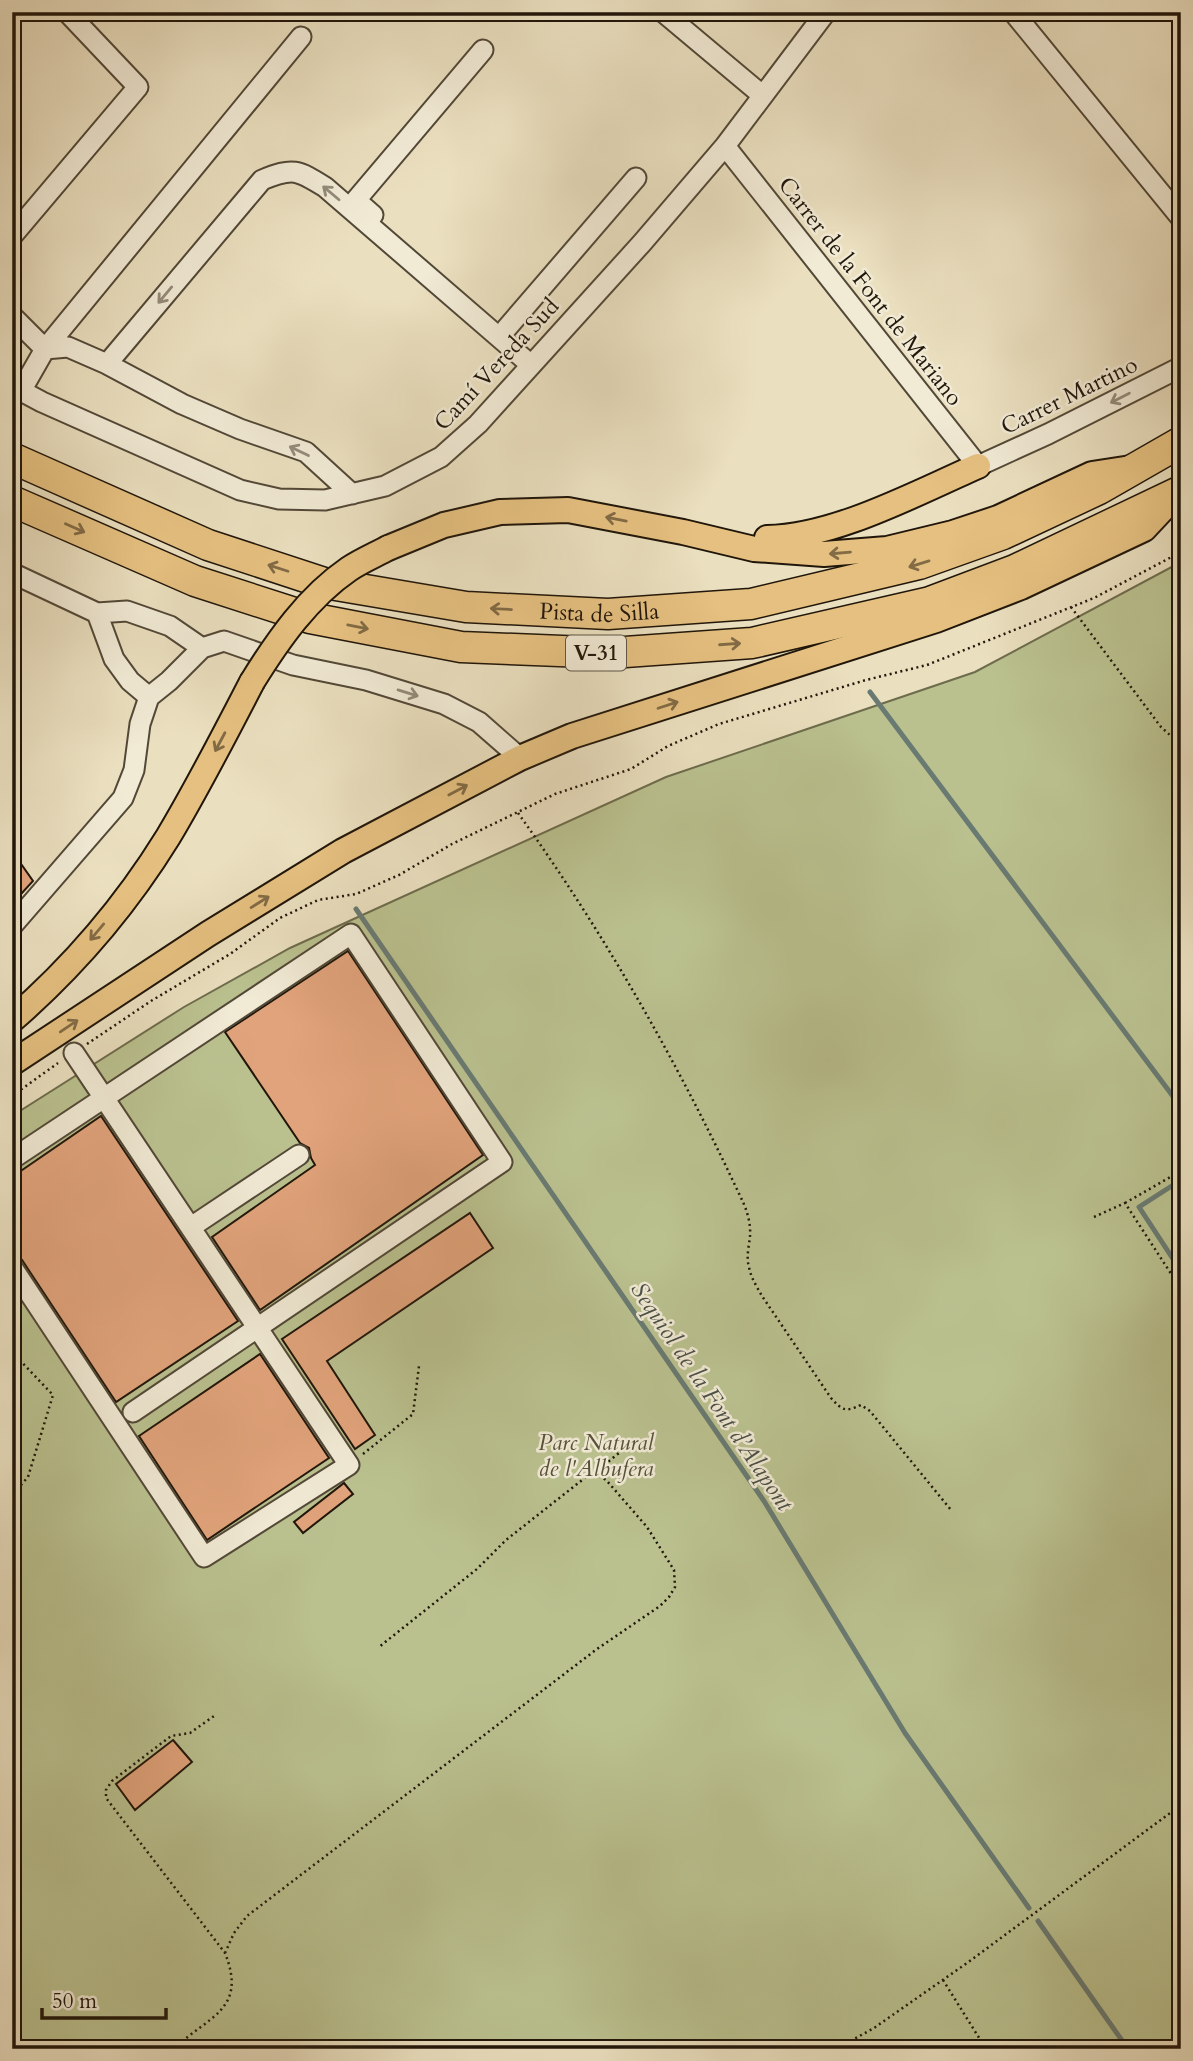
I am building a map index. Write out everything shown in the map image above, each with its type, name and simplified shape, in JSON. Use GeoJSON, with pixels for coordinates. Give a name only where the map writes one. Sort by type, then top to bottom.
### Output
{"type":"FeatureCollection","features":[{"type":"Feature","properties":{"kind":"highway","name":"Pista de Silla"},"geometry":{"type":"LineString","coordinates":[[12,458],[208,545],[324,583],[466,607],[608,614],[751,604],[919,564],[1003,534],[1099,489],[1181,442]]}},
{"type":"Feature","properties":{"kind":"highway","name":"Pista de Silla"},"geometry":{"type":"LineString","coordinates":[[12,501],[195,581],[310,618],[461,646],[611,653],[751,643],[930,602],[1015,570],[1179,492]]}},
{"type":"Feature","properties":{"kind":"main road"},"geometry":{"type":"LineString","coordinates":[[683,532],[740,537],[802,535],[859,517],[978,466]]}},
{"type":"Feature","properties":{"kind":"main road"},"geometry":{"type":"LineString","coordinates":[[12,1020],[81,952],[131,892],[167,839],[252,682],[280,637],[321,592],[349,569],[388,548],[444,525],[500,512],[568,510],[754,549],[824,554],[887,549],[953,533],[998,518],[1092,474],[1138,467]]}},
{"type":"Feature","properties":{"kind":"main road"},"geometry":{"type":"LineString","coordinates":[[12,1063],[208,934],[343,850],[520,758],[572,736],[936,620],[1021,587],[1144,529],[1179,492]]}},
{"type":"Feature","properties":{"kind":"street"},"geometry":{"type":"LineString","coordinates":[[12,236],[138,87],[67,12]]}},
{"type":"Feature","properties":{"kind":"street"},"geometry":{"type":"LineString","coordinates":[[663,12],[762,95]]}},
{"type":"Feature","properties":{"kind":"street","name":"Camí Vereda Sud"},"geometry":{"type":"LineString","coordinates":[[17,389],[240,490],[279,499],[325,500],[385,486],[441,457],[478,424],[725,146],[826,12]]}},
{"type":"Feature","properties":{"kind":"street"},"geometry":{"type":"LineString","coordinates":[[1013,12],[1181,218]]}},
{"type":"Feature","properties":{"kind":"street"},"geometry":{"type":"LineString","coordinates":[[17,389],[45,349],[301,37]]}},
{"type":"Feature","properties":{"kind":"street"},"geometry":{"type":"LineString","coordinates":[[483,50],[356,200],[506,329],[534,362]]}},
{"type":"Feature","properties":{"kind":"street","name":"Carrer de la Font de Mariano"},"geometry":{"type":"LineString","coordinates":[[725,146],[978,466]]}},
{"type":"Feature","properties":{"kind":"street"},"geometry":{"type":"LineString","coordinates":[[107,364],[262,180],[281,172],[301,172],[325,187],[534,362]]}},
{"type":"Feature","properties":{"kind":"street"},"geometry":{"type":"LineString","coordinates":[[506,329],[636,178]]}},
{"type":"Feature","properties":{"kind":"street"},"geometry":{"type":"LineString","coordinates":[[12,316],[45,349]]}},
{"type":"Feature","properties":{"kind":"street"},"geometry":{"type":"LineString","coordinates":[[45,349],[68,346],[182,404],[240,429],[306,452],[352,494]]}},
{"type":"Feature","properties":{"kind":"street","name":"Carrer Martino"},"geometry":{"type":"LineString","coordinates":[[978,466],[1181,367]]}},
{"type":"Feature","properties":{"kind":"street"},"geometry":{"type":"LineString","coordinates":[[12,573],[97,613],[127,611],[170,626],[202,648]]}},
{"type":"Feature","properties":{"kind":"street"},"geometry":{"type":"LineString","coordinates":[[97,613],[114,659],[130,681],[149,696]]}},
{"type":"Feature","properties":{"kind":"street"},"geometry":{"type":"LineString","coordinates":[[12,926],[124,798],[134,770],[139,723],[149,696],[169,681],[202,648],[224,640],[293,665],[366,680],[444,704],[480,722],[520,758]]}},
{"type":"Feature","properties":{"kind":"street"},"geometry":{"type":"LineString","coordinates":[[12,1159],[351,933],[502,1162],[132,1412]]}},
{"type":"Feature","properties":{"kind":"street"},"geometry":{"type":"LineString","coordinates":[[12,1267],[204,1556],[349,1465],[74,1053]]}},
{"type":"Feature","properties":{"kind":"street"},"geometry":{"type":"LineString","coordinates":[[191,1227],[299,1156]]}},
{"type":"Feature","properties":{"kind":"path"},"geometry":{"type":"LineString","coordinates":[[12,1096],[151,1001],[230,954],[280,918],[318,900],[356,894],[388,880],[452,844],[555,794],[631,769],[668,746],[719,724],[866,680],[927,665],[1071,607],[1181,552]]}},
{"type":"Feature","properties":{"kind":"path"},"geometry":{"type":"LineString","coordinates":[[1071,607],[1161,727],[1181,740]]}},
{"type":"Feature","properties":{"kind":"path"},"geometry":{"type":"LineString","coordinates":[[518,813],[552,861],[670,1055],[750,1221],[748,1267],[762,1296],[831,1398],[845,1410],[861,1405],[870,1411],[951,1510]]}},
{"type":"Feature","properties":{"kind":"path"},"geometry":{"type":"LineString","coordinates":[[1094,1217],[1125,1203],[1181,1171]]}},
{"type":"Feature","properties":{"kind":"path"},"geometry":{"type":"LineString","coordinates":[[1125,1203],[1181,1289]]}},
{"type":"Feature","properties":{"kind":"path"},"geometry":{"type":"LineString","coordinates":[[12,1352],[53,1395],[28,1478],[12,1495]]}},
{"type":"Feature","properties":{"kind":"path"},"geometry":{"type":"LineString","coordinates":[[349,1465],[413,1414],[419,1366]]}},
{"type":"Feature","properties":{"kind":"path"},"geometry":{"type":"LineString","coordinates":[[600,1475],[604,1465],[624,1449]]}},
{"type":"Feature","properties":{"kind":"path"},"geometry":{"type":"LineString","coordinates":[[225,1953],[239,1926],[262,1904],[585,1658],[660,1606],[675,1587],[674,1570],[647,1527],[600,1475],[592,1474],[506,1541],[477,1569],[379,1647]]}},
{"type":"Feature","properties":{"kind":"path"},"geometry":{"type":"LineString","coordinates":[[174,2049],[220,2013],[233,1982],[225,1953],[106,1798],[106,1790],[112,1781],[171,1736],[190,1733],[214,1716]]}},
{"type":"Feature","properties":{"kind":"path"},"geometry":{"type":"LineString","coordinates":[[836,2049],[874,2028],[943,1980],[1181,1805]]}},
{"type":"Feature","properties":{"kind":"path"},"geometry":{"type":"LineString","coordinates":[[943,1980],[986,2049]]}},
{"type":"Feature","properties":{"kind":"green space","name":"Parc Natural de l'Albufera"},"geometry":{"type":"Polygon","coordinates":[[[1181,562],[1181,2049],[12,2049],[12,1116],[184,1007],[290,948],[666,777],[975,672],[1181,562]]]}},
{"type":"Feature","properties":{"kind":"building"},"geometry":{"type":"Polygon","coordinates":[[[12,851],[33,881],[12,904],[12,851]]]}},
{"type":"Feature","properties":{"kind":"building"},"geometry":{"type":"Polygon","coordinates":[[[348,951],[483,1155],[260,1310],[212,1237],[315,1165],[309,1148],[300,1143],[225,1032],[348,951]]]}},
{"type":"Feature","properties":{"kind":"building"},"geometry":{"type":"Polygon","coordinates":[[[101,1116],[238,1321],[116,1402],[22,1260],[12,1250],[12,1177],[101,1116]]]}},
{"type":"Feature","properties":{"kind":"building"},"geometry":{"type":"Polygon","coordinates":[[[470,1213],[493,1248],[327,1361],[375,1435],[355,1449],[282,1339],[470,1213]]]}},
{"type":"Feature","properties":{"kind":"building"},"geometry":{"type":"Polygon","coordinates":[[[260,1354],[329,1458],[207,1540],[139,1436],[260,1354]]]}},
{"type":"Feature","properties":{"kind":"building"},"geometry":{"type":"Polygon","coordinates":[[[344,1483],[353,1494],[303,1533],[294,1522],[344,1483]]]}},
{"type":"Feature","properties":{"kind":"building"},"geometry":{"type":"Polygon","coordinates":[[[173,1740],[192,1762],[135,1810],[116,1784],[173,1740]]]}},
{"type":"Feature","properties":{"kind":"waterway"},"geometry":{"type":"LineString","coordinates":[[870,692],[1181,1107]]}},
{"type":"Feature","properties":{"kind":"waterway","name":"Sequiol de la Font d’Alapont"},"geometry":{"type":"LineString","coordinates":[[356,909],[764,1501],[905,1733],[1029,1908]]}},
{"type":"Feature","properties":{"kind":"waterway"},"geometry":{"type":"LineString","coordinates":[[1181,1180],[1139,1207],[1181,1271]]}},
{"type":"Feature","properties":{"kind":"waterway","name":"Sequiol de la Font d’Alapont"},"geometry":{"type":"LineString","coordinates":[[1038,1921],[1128,2049]]}}]}
